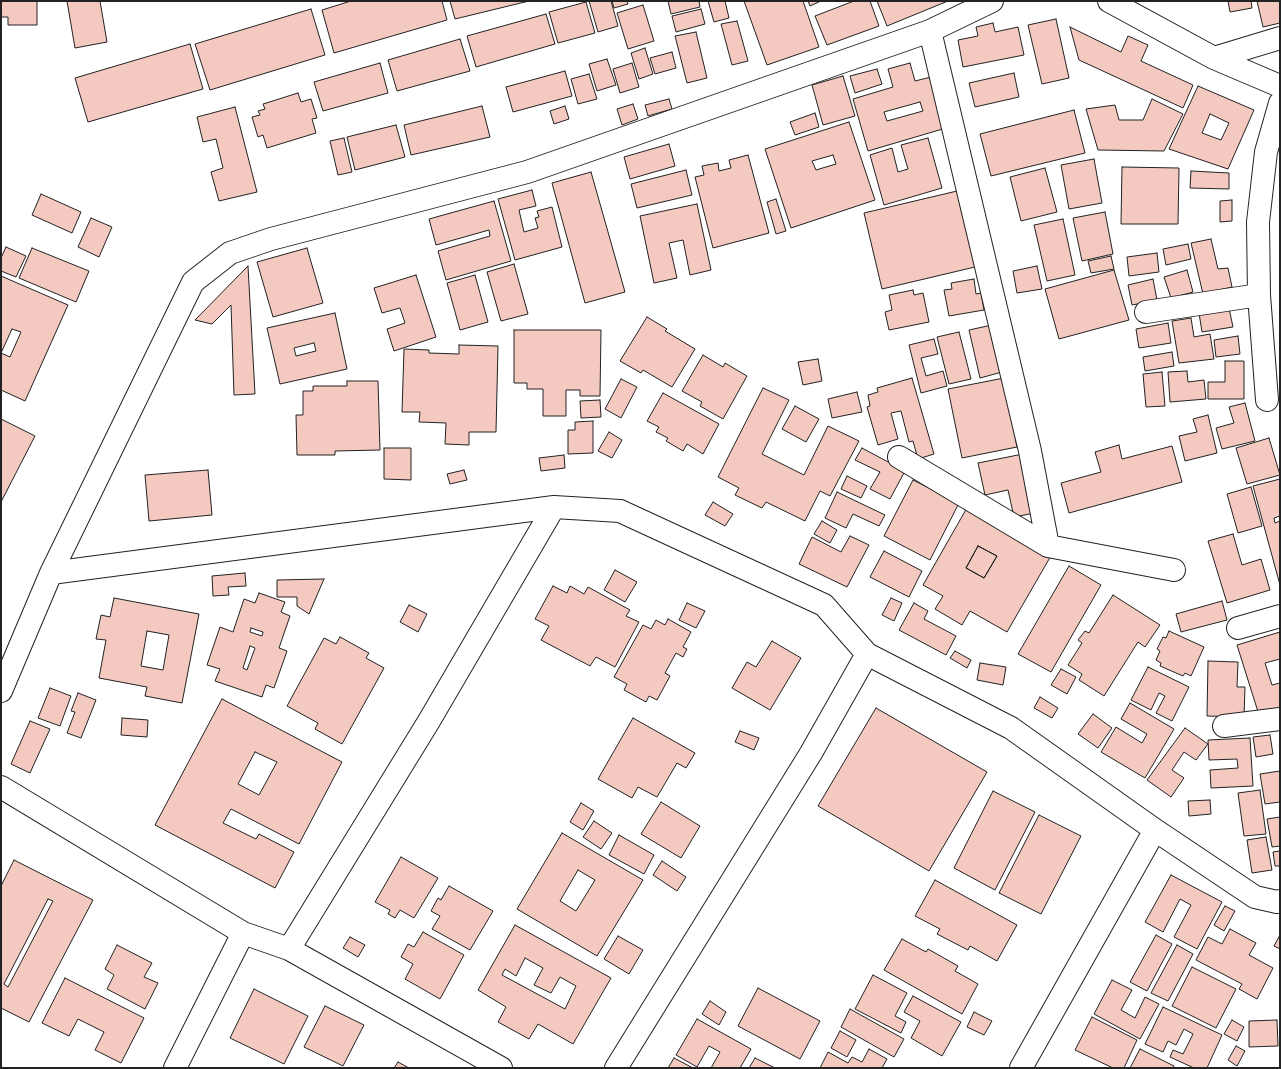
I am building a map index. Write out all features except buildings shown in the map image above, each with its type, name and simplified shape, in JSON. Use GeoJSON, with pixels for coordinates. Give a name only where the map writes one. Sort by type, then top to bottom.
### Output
{"type":"FeatureCollection","features":[{"type":"Feature","properties":{"kind":"street"},"geometry":{"type":"LineString","coordinates":[[1,691],[51,573],[194,282],[230,253],[271,239],[527,172],[930,31],[992,1]]}},
{"type":"Feature","properties":{"kind":"street"},"geometry":{"type":"LineString","coordinates":[[1109,1],[1214,58],[1280,86]]}},
{"type":"Feature","properties":{"kind":"street"},"geometry":{"type":"LineString","coordinates":[[930,31],[1030,451],[1048,546]]}},
{"type":"Feature","properties":{"kind":"street"},"geometry":{"type":"LineString","coordinates":[[1214,58],[1280,38]]}},
{"type":"Feature","properties":{"kind":"street"},"geometry":{"type":"LineString","coordinates":[[1267,400],[1259,295],[1258,222],[1266,152],[1280,103]]}},
{"type":"Feature","properties":{"kind":"street"},"geometry":{"type":"LineString","coordinates":[[1146,312],[1259,295]]}},
{"type":"Feature","properties":{"kind":"street"},"geometry":{"type":"LineString","coordinates":[[899,457],[1048,546],[1174,570]]}},
{"type":"Feature","properties":{"kind":"street"},"geometry":{"type":"LineString","coordinates":[[51,573],[554,507],[620,511],[824,605],[867,654],[1011,728],[1155,830],[1255,897],[1277,902],[1280,901]]}},
{"type":"Feature","properties":{"kind":"street"},"geometry":{"type":"LineString","coordinates":[[289,949],[429,722],[554,507]]}},
{"type":"Feature","properties":{"kind":"street"},"geometry":{"type":"LineString","coordinates":[[1238,628],[1280,616]]}},
{"type":"Feature","properties":{"kind":"street"},"geometry":{"type":"LineString","coordinates":[[616,1068],[806,760],[867,654]]}},
{"type":"Feature","properties":{"kind":"street"},"geometry":{"type":"LineString","coordinates":[[1224,726],[1280,719]]}},
{"type":"Feature","properties":{"kind":"street"},"geometry":{"type":"LineString","coordinates":[[1,787],[243,933],[289,949],[501,1068]]}},
{"type":"Feature","properties":{"kind":"street"},"geometry":{"type":"LineString","coordinates":[[1021,1068],[1155,830]]}},
{"type":"Feature","properties":{"kind":"street"},"geometry":{"type":"LineString","coordinates":[[175,1068],[243,933]]}}]}
